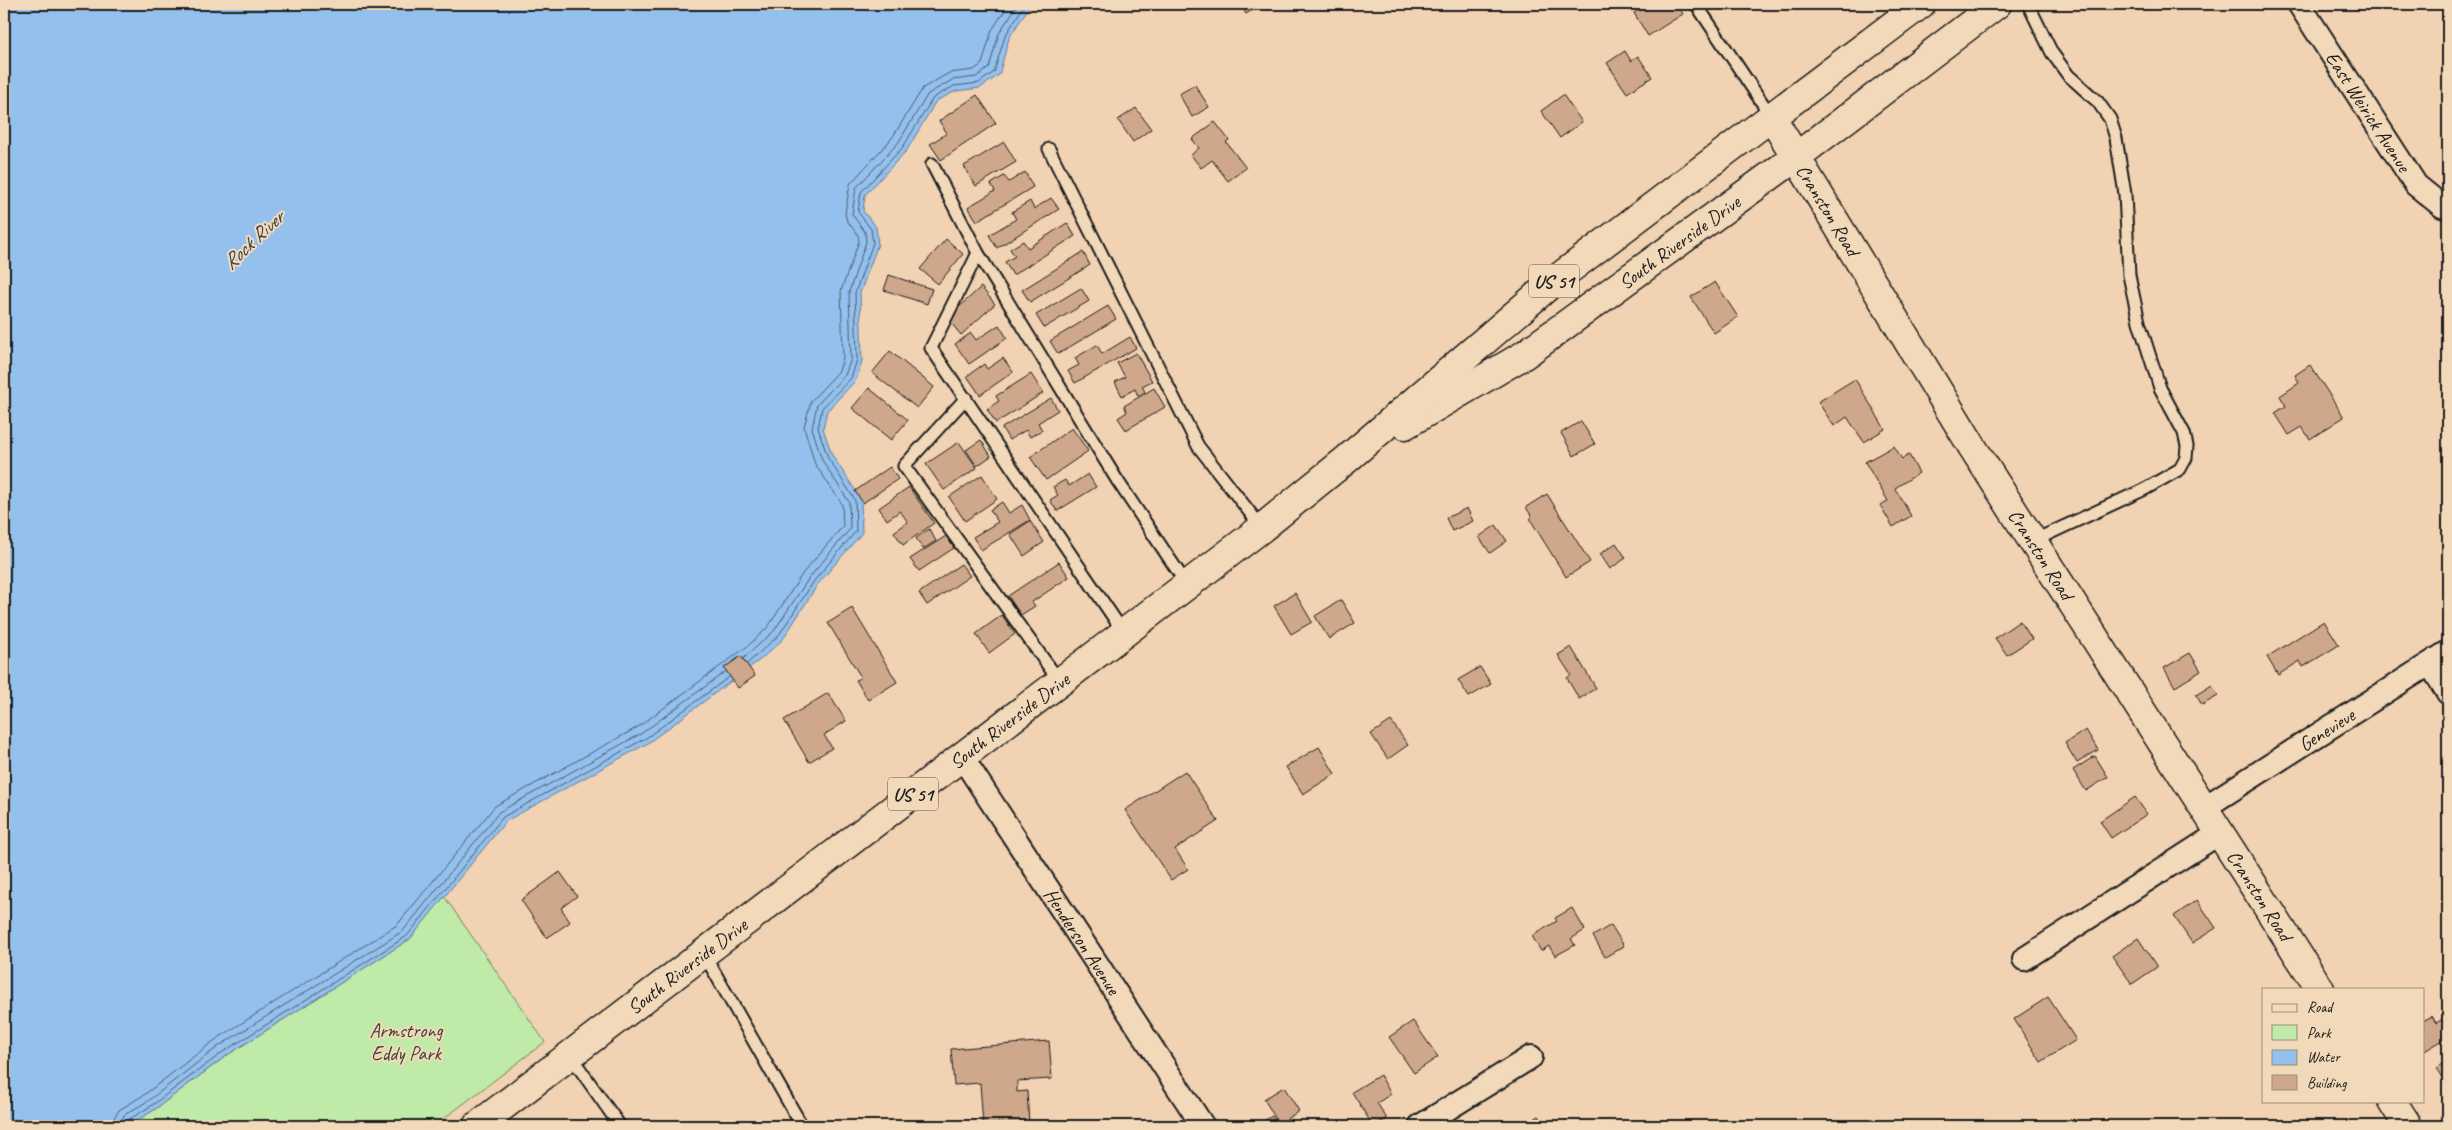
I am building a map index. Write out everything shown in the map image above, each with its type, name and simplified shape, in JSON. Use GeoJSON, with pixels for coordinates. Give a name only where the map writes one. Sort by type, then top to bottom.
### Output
{"type":"FeatureCollection","features":[{"type":"Feature","properties":{"kind":"main road","name":"South Riverside Drive"},"geometry":{"type":"LineString","coordinates":[[477,1126],[1262,528],[1554,281],[1921,4]]}},
{"type":"Feature","properties":{"kind":"main road","name":"South Riverside Drive"},"geometry":{"type":"LineString","coordinates":[[1347,458],[1524,355],[1796,157],[1998,4]]}},
{"type":"Feature","properties":{"kind":"main road","name":"Cranston Road"},"geometry":{"type":"LineString","coordinates":[[1771,116],[1973,448],[2319,988]]}},
{"type":"Feature","properties":{"kind":"main road"},"geometry":{"type":"LineString","coordinates":[[2393,1102],[2408,1126]]}},
{"type":"Feature","properties":{"kind":"street","name":"East Weirick Avenue"},"geometry":{"type":"LineString","coordinates":[[2299,4],[2416,185],[2442,206],[2448,208]]}},
{"type":"Feature","properties":{"kind":"street","name":"Genevieve"},"geometry":{"type":"LineString","coordinates":[[2205,808],[2448,652]]}},
{"type":"Feature","properties":{"kind":"street"},"geometry":{"type":"LineString","coordinates":[[2430,664],[2448,694]]}},
{"type":"Feature","properties":{"kind":"street","name":"Henderson Avenue"},"geometry":{"type":"LineString","coordinates":[[962,757],[1203,1126]]}},
{"type":"Feature","properties":{"kind":"street"},"geometry":{"type":"LineString","coordinates":[[2024,959],[2220,832]]}},
{"type":"Feature","properties":{"kind":"street"},"geometry":{"type":"LineString","coordinates":[[1420,1126],[1530,1057]]}},
{"type":"Feature","properties":{"kind":"lane"},"geometry":{"type":"LineString","coordinates":[[1696,4],[1771,116]]}},
{"type":"Feature","properties":{"kind":"lane"},"geometry":{"type":"LineString","coordinates":[[2028,4],[2052,52],[2068,75],[2098,102],[2110,119],[2116,138],[2125,194],[2129,275],[2139,322],[2160,388],[2184,433],[2187,446],[2186,458],[2180,469],[2145,489],[2032,541]]}},
{"type":"Feature","properties":{"kind":"lane"},"geometry":{"type":"LineString","coordinates":[[1049,149],[1198,446],[1262,528]]}},
{"type":"Feature","properties":{"kind":"lane"},"geometry":{"type":"LineString","coordinates":[[932,164],[978,253],[1117,480],[1187,585]]}},
{"type":"Feature","properties":{"kind":"lane"},"geometry":{"type":"LineString","coordinates":[[978,253],[932,348],[1124,633]]}},
{"type":"Feature","properties":{"kind":"lane"},"geometry":{"type":"LineString","coordinates":[[966,398],[904,466],[1060,682]]}},
{"type":"Feature","properties":{"kind":"lane"},"geometry":{"type":"LineString","coordinates":[[704,954],[802,1126]]}},
{"type":"Feature","properties":{"kind":"lane"},"geometry":{"type":"LineString","coordinates":[[570,1055],[620,1126]]}},
{"type":"Feature","properties":{"kind":"green space","name":"Armstrong Eddy Park"},"geometry":{"type":"Polygon","coordinates":[[[444,896],[545,1042],[434,1126],[128,1126],[154,1110],[226,1056],[410,939],[444,896]]]}},
{"type":"Feature","properties":{"kind":"water","name":"Rock River"},"geometry":{"type":"Polygon","coordinates":[[[4,4],[1031,4],[1009,38],[999,75],[980,88],[956,91],[936,101],[907,150],[865,195],[863,211],[876,227],[878,244],[860,293],[862,361],[856,380],[827,411],[823,428],[832,455],[861,499],[862,533],[818,584],[783,639],[761,659],[648,743],[506,821],[410,939],[226,1056],[154,1110],[128,1126],[4,1126],[4,4]]]}},
{"type":"Feature","properties":{"kind":"building"},"geometry":{"type":"Polygon","coordinates":[[[1240,4],[1262,4],[1246,14],[1240,4]]]}},
{"type":"Feature","properties":{"kind":"building"},"geometry":{"type":"Polygon","coordinates":[[[1644,4],[1677,4],[1683,14],[1648,36],[1634,13],[1646,6],[1644,4]]]}},
{"type":"Feature","properties":{"kind":"building"},"geometry":{"type":"Polygon","coordinates":[[[1625,51],[1631,61],[1638,56],[1652,77],[1627,93],[1607,63],[1625,51]]]}},
{"type":"Feature","properties":{"kind":"building"},"geometry":{"type":"Polygon","coordinates":[[[1195,85],[1209,107],[1192,117],[1179,94],[1195,85]]]}},
{"type":"Feature","properties":{"kind":"building"},"geometry":{"type":"Polygon","coordinates":[[[977,95],[996,123],[941,160],[930,144],[947,133],[939,121],[977,95]]]}},
{"type":"Feature","properties":{"kind":"building"},"geometry":{"type":"Polygon","coordinates":[[[1563,95],[1582,122],[1560,138],[1541,111],[1563,95]]]}},
{"type":"Feature","properties":{"kind":"building"},"geometry":{"type":"Polygon","coordinates":[[[1136,108],[1151,129],[1133,142],[1118,120],[1136,108]]]}},
{"type":"Feature","properties":{"kind":"building"},"geometry":{"type":"Polygon","coordinates":[[[1215,122],[1229,140],[1226,142],[1246,168],[1228,181],[1212,160],[1201,168],[1191,155],[1199,148],[1192,139],[1215,122]]]}},
{"type":"Feature","properties":{"kind":"building"},"geometry":{"type":"Polygon","coordinates":[[[1004,142],[1016,162],[976,186],[964,166],[1004,142]]]}},
{"type":"Feature","properties":{"kind":"building"},"geometry":{"type":"Polygon","coordinates":[[[1025,172],[1033,187],[977,221],[968,207],[995,191],[991,184],[1004,176],[1009,182],[1025,172]]]}},
{"type":"Feature","properties":{"kind":"building"},"geometry":{"type":"Polygon","coordinates":[[[1051,198],[1059,209],[997,248],[989,235],[1016,219],[1012,212],[1030,201],[1034,209],[1051,198]]]}},
{"type":"Feature","properties":{"kind":"building"},"geometry":{"type":"Polygon","coordinates":[[[1067,223],[1075,236],[1013,275],[1005,262],[1015,256],[1010,249],[1023,241],[1028,248],[1067,223]]]}},
{"type":"Feature","properties":{"kind":"building"},"geometry":{"type":"Polygon","coordinates":[[[946,239],[963,254],[938,284],[920,269],[946,239]]]}},
{"type":"Feature","properties":{"kind":"building"},"geometry":{"type":"Polygon","coordinates":[[[1083,252],[1090,265],[1030,302],[1022,290],[1083,252]]]}},
{"type":"Feature","properties":{"kind":"building"},"geometry":{"type":"Polygon","coordinates":[[[889,275],[932,289],[927,304],[884,290],[889,275]]]}},
{"type":"Feature","properties":{"kind":"building"},"geometry":{"type":"Polygon","coordinates":[[[1715,282],[1738,317],[1714,333],[1691,297],[1715,282]]]}},
{"type":"Feature","properties":{"kind":"building"},"geometry":{"type":"Polygon","coordinates":[[[981,287],[995,304],[961,335],[947,318],[981,287]]]}},
{"type":"Feature","properties":{"kind":"building"},"geometry":{"type":"Polygon","coordinates":[[[1081,288],[1089,301],[1044,328],[1036,315],[1081,288]]]}},
{"type":"Feature","properties":{"kind":"building"},"geometry":{"type":"Polygon","coordinates":[[[1108,306],[1116,319],[1058,354],[1050,341],[1108,306]]]}},
{"type":"Feature","properties":{"kind":"building"},"geometry":{"type":"Polygon","coordinates":[[[999,325],[1007,338],[969,364],[955,344],[971,333],[976,340],[999,325]]]}},
{"type":"Feature","properties":{"kind":"building"},"geometry":{"type":"Polygon","coordinates":[[[1130,337],[1136,348],[1075,383],[1068,371],[1079,365],[1075,358],[1097,345],[1102,354],[1130,337]]]}},
{"type":"Feature","properties":{"kind":"building"},"geometry":{"type":"Polygon","coordinates":[[[890,351],[934,387],[917,408],[872,373],[890,351]]]}},
{"type":"Feature","properties":{"kind":"building"},"geometry":{"type":"Polygon","coordinates":[[[1136,353],[1152,381],[1142,386],[1145,392],[1138,396],[1135,389],[1122,396],[1115,382],[1125,377],[1117,363],[1136,353]]]}},
{"type":"Feature","properties":{"kind":"building"},"geometry":{"type":"Polygon","coordinates":[[[1003,358],[1013,372],[980,395],[967,376],[984,364],[987,369],[1003,358]]]}},
{"type":"Feature","properties":{"kind":"building"},"geometry":{"type":"Polygon","coordinates":[[[2310,365],[2344,417],[2310,439],[2302,427],[2289,435],[2275,413],[2286,406],[2280,396],[2299,383],[2295,375],[2310,365]]]}},
{"type":"Feature","properties":{"kind":"building"},"geometry":{"type":"Polygon","coordinates":[[[1031,374],[1043,393],[996,423],[987,409],[999,401],[996,396],[1031,374]]]}},
{"type":"Feature","properties":{"kind":"building"},"geometry":{"type":"Polygon","coordinates":[[[1855,379],[1885,429],[1864,442],[1847,417],[1834,426],[1818,402],[1855,379]]]}},
{"type":"Feature","properties":{"kind":"building"},"geometry":{"type":"Polygon","coordinates":[[[869,388],[908,420],[891,440],[852,408],[869,388]]]}},
{"type":"Feature","properties":{"kind":"building"},"geometry":{"type":"Polygon","coordinates":[[[1154,388],[1165,407],[1126,430],[1118,418],[1127,412],[1124,406],[1154,388]]]}},
{"type":"Feature","properties":{"kind":"building"},"geometry":{"type":"Polygon","coordinates":[[[1051,398],[1058,410],[1038,423],[1042,430],[1030,437],[1026,430],[1009,440],[1002,428],[1051,398]]]}},
{"type":"Feature","properties":{"kind":"building"},"geometry":{"type":"Polygon","coordinates":[[[1581,421],[1595,444],[1574,456],[1561,433],[1581,421]]]}},
{"type":"Feature","properties":{"kind":"building"},"geometry":{"type":"Polygon","coordinates":[[[1072,428],[1088,451],[1046,480],[1030,457],[1072,428]]]}},
{"type":"Feature","properties":{"kind":"building"},"geometry":{"type":"Polygon","coordinates":[[[981,440],[991,456],[977,466],[966,450],[981,440]]]}},
{"type":"Feature","properties":{"kind":"building"},"geometry":{"type":"Polygon","coordinates":[[[959,442],[977,468],[944,490],[926,464],[959,442]]]}},
{"type":"Feature","properties":{"kind":"building"},"geometry":{"type":"Polygon","coordinates":[[[1894,446],[1902,459],[1909,455],[1919,473],[1895,488],[1911,516],[1893,527],[1880,505],[1888,501],[1865,462],[1894,446]]]}},
{"type":"Feature","properties":{"kind":"building"},"geometry":{"type":"Polygon","coordinates":[[[890,467],[898,479],[863,503],[855,491],[890,467]]]}},
{"type":"Feature","properties":{"kind":"building"},"geometry":{"type":"Polygon","coordinates":[[[1088,474],[1096,487],[1057,511],[1050,500],[1058,495],[1053,487],[1065,480],[1069,486],[1088,474]]]}},
{"type":"Feature","properties":{"kind":"building"},"geometry":{"type":"Polygon","coordinates":[[[982,475],[997,499],[965,521],[949,497],[982,475]]]}},
{"type":"Feature","properties":{"kind":"building"},"geometry":{"type":"Polygon","coordinates":[[[909,487],[934,523],[903,545],[894,532],[908,522],[900,511],[887,520],[879,508],[909,487]]]}},
{"type":"Feature","properties":{"kind":"building"},"geometry":{"type":"Polygon","coordinates":[[[1547,494],[1590,562],[1566,577],[1530,519],[1532,517],[1526,507],[1547,494]]]}},
{"type":"Feature","properties":{"kind":"building"},"geometry":{"type":"Polygon","coordinates":[[[1002,502],[1009,513],[1022,505],[1030,520],[981,550],[973,537],[998,522],[990,510],[1002,502]]]}},
{"type":"Feature","properties":{"kind":"building"},"geometry":{"type":"Polygon","coordinates":[[[1467,508],[1473,521],[1452,531],[1446,518],[1467,508]]]}},
{"type":"Feature","properties":{"kind":"building"},"geometry":{"type":"Polygon","coordinates":[[[1030,521],[1044,542],[1024,556],[1010,534],[1030,521]]]}},
{"type":"Feature","properties":{"kind":"building"},"geometry":{"type":"Polygon","coordinates":[[[1496,525],[1507,541],[1490,553],[1479,537],[1496,525]]]}},
{"type":"Feature","properties":{"kind":"building"},"geometry":{"type":"Polygon","coordinates":[[[929,529],[936,541],[923,549],[916,538],[929,529]]]}},
{"type":"Feature","properties":{"kind":"building"},"geometry":{"type":"Polygon","coordinates":[[[946,536],[954,548],[919,571],[910,559],[946,536]]]}},
{"type":"Feature","properties":{"kind":"building"},"geometry":{"type":"Polygon","coordinates":[[[1616,543],[1626,558],[1610,569],[1600,554],[1616,543]]]}},
{"type":"Feature","properties":{"kind":"building"},"geometry":{"type":"Polygon","coordinates":[[[1059,562],[1069,577],[1032,602],[1035,606],[1021,615],[1008,596],[1059,562]]]}},
{"type":"Feature","properties":{"kind":"building"},"geometry":{"type":"Polygon","coordinates":[[[961,564],[970,576],[927,605],[919,593],[961,564]]]}},
{"type":"Feature","properties":{"kind":"building"},"geometry":{"type":"Polygon","coordinates":[[[1295,593],[1312,622],[1291,634],[1274,606],[1295,593]]]}},
{"type":"Feature","properties":{"kind":"building"},"geometry":{"type":"Polygon","coordinates":[[[1341,600],[1355,623],[1329,639],[1315,616],[1341,600]]]}},
{"type":"Feature","properties":{"kind":"building"},"geometry":{"type":"Polygon","coordinates":[[[852,608],[897,682],[868,700],[856,680],[861,677],[828,623],[852,608]]]}},
{"type":"Feature","properties":{"kind":"building"},"geometry":{"type":"Polygon","coordinates":[[[1002,615],[1015,634],[989,653],[976,634],[1002,615]]]}},
{"type":"Feature","properties":{"kind":"building"},"geometry":{"type":"Polygon","coordinates":[[[2020,621],[2032,639],[2007,655],[1995,638],[2020,621]]]}},
{"type":"Feature","properties":{"kind":"building"},"geometry":{"type":"Polygon","coordinates":[[[2324,621],[2339,645],[2303,667],[2300,661],[2278,675],[2267,657],[2324,621]]]}},
{"type":"Feature","properties":{"kind":"building"},"geometry":{"type":"Polygon","coordinates":[[[1571,647],[1596,688],[1579,699],[1567,678],[1571,675],[1558,655],[1571,647]]]}},
{"type":"Feature","properties":{"kind":"building"},"geometry":{"type":"Polygon","coordinates":[[[2190,653],[2201,671],[2175,687],[2164,668],[2190,653]]]}},
{"type":"Feature","properties":{"kind":"building"},"geometry":{"type":"Polygon","coordinates":[[[741,656],[755,676],[738,688],[724,668],[741,656]]]}},
{"type":"Feature","properties":{"kind":"building"},"geometry":{"type":"Polygon","coordinates":[[[1480,667],[1491,684],[1469,697],[1458,680],[1480,667]]]}},
{"type":"Feature","properties":{"kind":"building"},"geometry":{"type":"Polygon","coordinates":[[[2212,685],[2218,696],[2202,705],[2196,695],[2212,685]]]}},
{"type":"Feature","properties":{"kind":"building"},"geometry":{"type":"Polygon","coordinates":[[[828,693],[846,721],[824,735],[832,748],[809,762],[784,720],[828,693]]]}},
{"type":"Feature","properties":{"kind":"building"},"geometry":{"type":"Polygon","coordinates":[[[1391,721],[1408,745],[1388,759],[1371,734],[1391,721]]]}},
{"type":"Feature","properties":{"kind":"building"},"geometry":{"type":"Polygon","coordinates":[[[2086,730],[2098,750],[2077,763],[2065,743],[2086,730]]]}},
{"type":"Feature","properties":{"kind":"building"},"geometry":{"type":"Polygon","coordinates":[[[1319,747],[1335,774],[1303,794],[1286,767],[1319,747]]]}},
{"type":"Feature","properties":{"kind":"building"},"geometry":{"type":"Polygon","coordinates":[[[2095,756],[2108,777],[2086,791],[2073,770],[2095,756]]]}},
{"type":"Feature","properties":{"kind":"building"},"geometry":{"type":"Polygon","coordinates":[[[1185,771],[1218,821],[1175,849],[1188,869],[1171,880],[1125,810],[1185,771]]]}},
{"type":"Feature","properties":{"kind":"building"},"geometry":{"type":"Polygon","coordinates":[[[2135,797],[2147,814],[2111,838],[2100,821],[2135,797]]]}},
{"type":"Feature","properties":{"kind":"building"},"geometry":{"type":"Polygon","coordinates":[[[560,872],[577,896],[561,908],[570,922],[547,938],[521,900],[560,872]]]}},
{"type":"Feature","properties":{"kind":"building"},"geometry":{"type":"Polygon","coordinates":[[[2197,900],[2216,928],[2192,943],[2174,916],[2197,900]]]}},
{"type":"Feature","properties":{"kind":"building"},"geometry":{"type":"Polygon","coordinates":[[[1572,908],[1585,930],[1571,939],[1575,945],[1555,956],[1549,946],[1541,951],[1532,936],[1557,921],[1555,918],[1572,908]]]}},
{"type":"Feature","properties":{"kind":"building"},"geometry":{"type":"Polygon","coordinates":[[[1611,925],[1624,946],[1605,957],[1593,936],[1611,925]]]}},
{"type":"Feature","properties":{"kind":"building"},"geometry":{"type":"Polygon","coordinates":[[[2138,938],[2157,967],[2132,984],[2112,956],[2138,938]]]}},
{"type":"Feature","properties":{"kind":"building"},"geometry":{"type":"Polygon","coordinates":[[[2048,997],[2076,1040],[2041,1062],[2014,1019],[2048,997]]]}},
{"type":"Feature","properties":{"kind":"building"},"geometry":{"type":"Polygon","coordinates":[[[2432,1016],[2436,1023],[2445,1018],[2448,1023],[2448,1037],[2424,1051],[2424,1020],[2432,1016]]]}},
{"type":"Feature","properties":{"kind":"building"},"geometry":{"type":"Polygon","coordinates":[[[1413,1021],[1438,1057],[1414,1073],[1389,1037],[1413,1021]]]}},
{"type":"Feature","properties":{"kind":"building"},"geometry":{"type":"Polygon","coordinates":[[[1049,1041],[1052,1079],[1017,1081],[1017,1092],[1027,1091],[1029,1123],[983,1125],[980,1083],[954,1085],[951,1049],[1049,1041]]]}},
{"type":"Feature","properties":{"kind":"building"},"geometry":{"type":"Polygon","coordinates":[[[2448,1060],[2448,1087],[2436,1068],[2448,1060]]]}},
{"type":"Feature","properties":{"kind":"building"},"geometry":{"type":"Polygon","coordinates":[[[1380,1075],[1391,1094],[1377,1103],[1387,1119],[1373,1126],[1352,1092],[1380,1075]]]}},
{"type":"Feature","properties":{"kind":"building"},"geometry":{"type":"Polygon","coordinates":[[[1284,1087],[1299,1111],[1279,1124],[1264,1099],[1284,1087]]]}},
{"type":"Feature","properties":{"kind":"building"},"geometry":{"type":"Polygon","coordinates":[[[1272,1116],[1279,1126],[1255,1126],[1272,1116]]]}},
{"type":"Feature","properties":{"kind":"building"},"geometry":{"type":"Polygon","coordinates":[[[1539,1116],[1546,1126],[1523,1126],[1539,1116]]]}}]}
